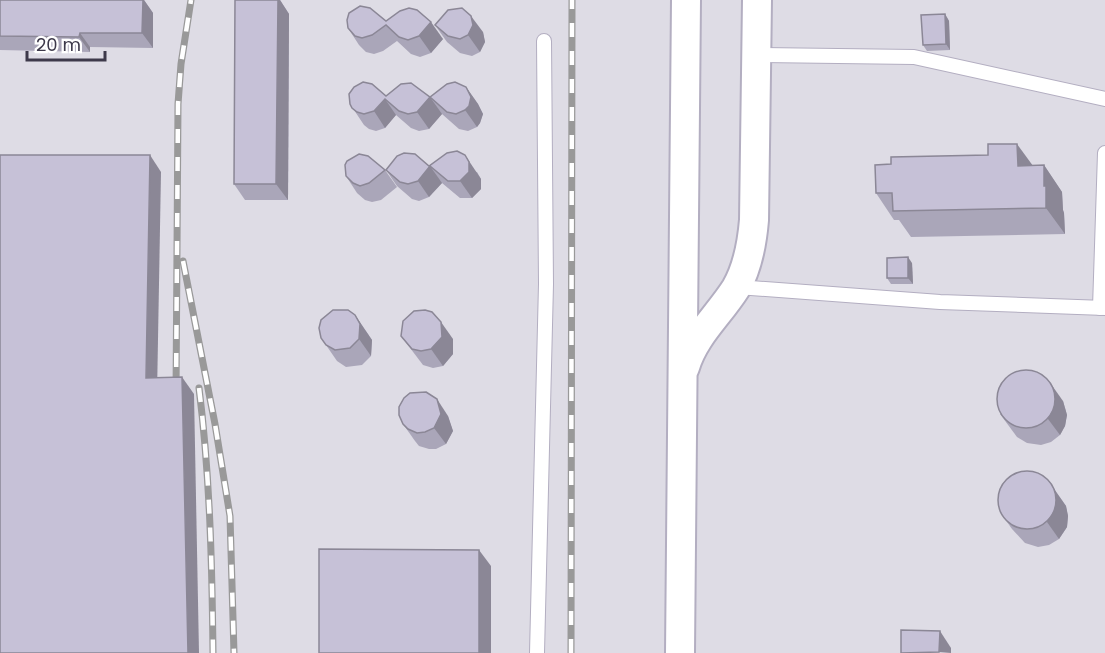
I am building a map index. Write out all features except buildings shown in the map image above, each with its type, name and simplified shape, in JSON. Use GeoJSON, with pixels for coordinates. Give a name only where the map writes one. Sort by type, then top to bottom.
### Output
{"type":"FeatureCollection","features":[{"type":"Feature","properties":{"kind":"street"},"geometry":{"type":"LineString","coordinates":[[680,653],[686,0]]}},
{"type":"Feature","properties":{"kind":"street"},"geometry":{"type":"LineString","coordinates":[[682,378],[697,341],[736,287],[746,266],[752,243],[757,0]]}},
{"type":"Feature","properties":{"kind":"lane"},"geometry":{"type":"LineString","coordinates":[[537,653],[546,284],[544,41]]}},
{"type":"Feature","properties":{"kind":"lane"},"geometry":{"type":"LineString","coordinates":[[756,55],[914,57],[1105,99]]}},
{"type":"Feature","properties":{"kind":"lane"},"geometry":{"type":"LineString","coordinates":[[736,287],[939,302],[1103,308],[1105,153]]}},
{"type":"Feature","properties":{"kind":"shaded area"},"geometry":{"type":"Polygon","coordinates":[[[0,0],[1105,0],[1105,653],[0,653],[0,0]]]}},
{"type":"Feature","properties":{"kind":"railway"},"geometry":{"type":"LineString","coordinates":[[176,395],[178,104],[181,64],[191,0]]}},
{"type":"Feature","properties":{"kind":"railway"},"geometry":{"type":"LineString","coordinates":[[571,653],[572,0]]}},
{"type":"Feature","properties":{"kind":"railway"},"geometry":{"type":"LineString","coordinates":[[183,261],[215,424],[230,516],[234,653]]}},
{"type":"Feature","properties":{"kind":"railway"},"geometry":{"type":"LineString","coordinates":[[199,388],[210,520],[213,653]]}}]}
